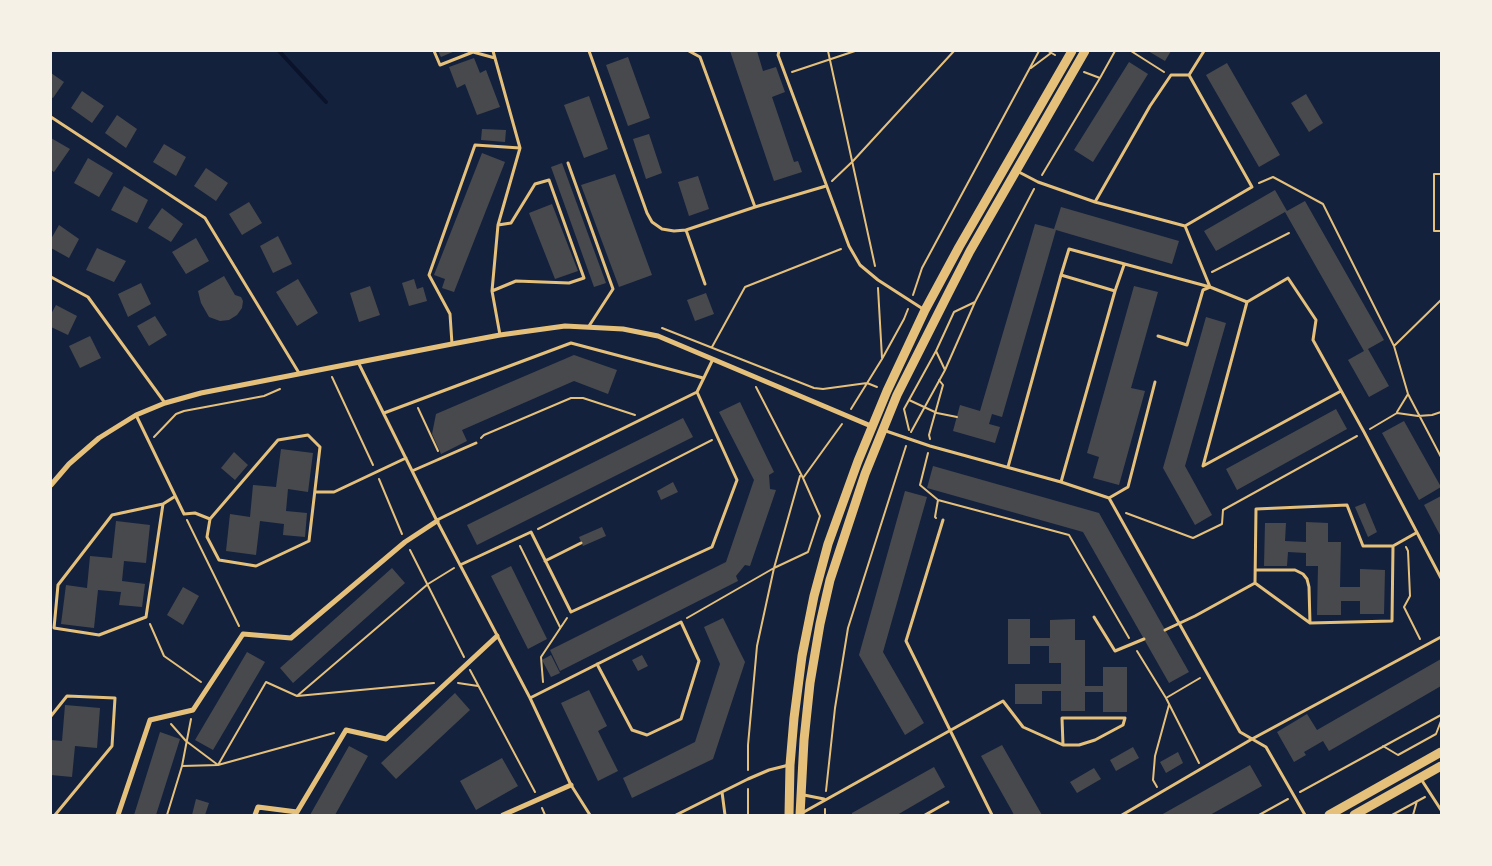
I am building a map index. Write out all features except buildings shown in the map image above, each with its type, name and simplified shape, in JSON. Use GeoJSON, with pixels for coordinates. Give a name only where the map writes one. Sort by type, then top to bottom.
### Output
{"type":"FeatureCollection","features":[{"type":"Feature","properties":{"kind":"main road"},"geometry":{"type":"LineString","coordinates":[[1072,51],[925,310],[871,426],[828,544],[814,596],[802,656],[794,718],[790,765],[789,814],[800,814],[802,765],[810,683],[820,624],[830,580],[865,474],[897,395],[970,251],[1085,51]]}},
{"type":"Feature","properties":{"kind":"main road"},"geometry":{"type":"LineString","coordinates":[[1006,165],[1017,171]]}},
{"type":"Feature","properties":{"kind":"main road"},"geometry":{"type":"LineString","coordinates":[[871,426],[883,430]]}},
{"type":"Feature","properties":{"kind":"main road"},"geometry":{"type":"LineString","coordinates":[[1329,815],[1441,752]]}},
{"type":"Feature","properties":{"kind":"main road"},"geometry":{"type":"LineString","coordinates":[[790,765],[802,765]]}},
{"type":"Feature","properties":{"kind":"main road"},"geometry":{"type":"LineString","coordinates":[[1354,815],[1441,766]]}},
{"type":"Feature","properties":{"kind":"main road"},"geometry":{"type":"LineString","coordinates":[[789,794],[800,795]]}},
{"type":"Feature","properties":{"kind":"street"},"geometry":{"type":"LineString","coordinates":[[51,485],[69,464],[99,438],[136,415],[164,403],[201,393],[300,373],[500,335],[566,326],[623,329],[658,336],[871,426]]}},
{"type":"Feature","properties":{"kind":"street"},"geometry":{"type":"LineString","coordinates":[[118,815],[150,720],[193,710],[243,634],[291,638],[405,542],[437,520]]}},
{"type":"Feature","properties":{"kind":"street"},"geometry":{"type":"LineString","coordinates":[[255,815],[258,807],[296,812],[346,730],[386,739],[498,636]]}},
{"type":"Feature","properties":{"kind":"street"},"geometry":{"type":"LineString","coordinates":[[503,815],[571,785]]}},
{"type":"Feature","properties":{"kind":"lane"},"geometry":{"type":"LineString","coordinates":[[434,51],[440,65],[473,52],[495,58]]}},
{"type":"Feature","properties":{"kind":"lane"},"geometry":{"type":"LineString","coordinates":[[493,51],[520,148],[498,225],[492,291],[500,335]]}},
{"type":"Feature","properties":{"kind":"lane"},"geometry":{"type":"LineString","coordinates":[[589,51],[647,213],[652,222],[662,229],[686,230],[826,186]]}},
{"type":"Feature","properties":{"kind":"lane"},"geometry":{"type":"LineString","coordinates":[[689,51],[700,57],[755,207]]}},
{"type":"Feature","properties":{"kind":"lane"},"geometry":{"type":"LineString","coordinates":[[778,51],[785,75],[849,246],[860,265],[878,280],[925,310]]}},
{"type":"Feature","properties":{"kind":"lane"},"geometry":{"type":"LineString","coordinates":[[1189,75],[1204,51]]}},
{"type":"Feature","properties":{"kind":"lane"},"geometry":{"type":"LineString","coordinates":[[1095,202],[1150,106],[1171,75],[1189,75]]}},
{"type":"Feature","properties":{"kind":"lane"},"geometry":{"type":"LineString","coordinates":[[1017,171],[1038,182],[1095,202],[1185,226],[1252,187],[1189,75]]}},
{"type":"Feature","properties":{"kind":"lane"},"geometry":{"type":"LineString","coordinates":[[51,117],[206,218],[300,373]]}},
{"type":"Feature","properties":{"kind":"lane"},"geometry":{"type":"LineString","coordinates":[[452,344],[450,314],[429,275],[474,145],[520,148]]}},
{"type":"Feature","properties":{"kind":"lane"},"geometry":{"type":"LineString","coordinates":[[568,163],[613,289],[589,326]]}},
{"type":"Feature","properties":{"kind":"lane"},"geometry":{"type":"LineString","coordinates":[[492,291],[516,281],[569,283],[584,278],[549,180],[535,184],[511,223],[498,225]]}},
{"type":"Feature","properties":{"kind":"lane"},"geometry":{"type":"LineString","coordinates":[[1185,226],[1210,287]]}},
{"type":"Feature","properties":{"kind":"lane"},"geometry":{"type":"LineString","coordinates":[[686,230],[705,284]]}},
{"type":"Feature","properties":{"kind":"lane"},"geometry":{"type":"LineString","coordinates":[[1008,467],[1068,249],[1210,287],[1247,302]]}},
{"type":"Feature","properties":{"kind":"lane"},"geometry":{"type":"LineString","coordinates":[[1061,482],[1124,265]]}},
{"type":"Feature","properties":{"kind":"lane"},"geometry":{"type":"LineString","coordinates":[[1061,275],[1116,291]]}},
{"type":"Feature","properties":{"kind":"lane"},"geometry":{"type":"LineString","coordinates":[[51,277],[88,297],[164,403]]}},
{"type":"Feature","properties":{"kind":"lane"},"geometry":{"type":"LineString","coordinates":[[1341,391],[1203,466],[1247,302],[1288,278],[1316,320],[1313,340],[1364,432],[1441,578]]}},
{"type":"Feature","properties":{"kind":"lane"},"geometry":{"type":"LineString","coordinates":[[1158,336],[1187,345],[1203,290],[1210,287]]}},
{"type":"Feature","properties":{"kind":"lane"},"geometry":{"type":"LineString","coordinates":[[384,413],[570,342],[703,378]]}},
{"type":"Feature","properties":{"kind":"lane"},"geometry":{"type":"LineString","coordinates":[[437,520],[697,392],[710,358]]}},
{"type":"Feature","properties":{"kind":"lane"},"geometry":{"type":"LineString","coordinates":[[358,362],[437,520],[530,698],[571,785],[590,815]]}},
{"type":"Feature","properties":{"kind":"lane"},"geometry":{"type":"LineString","coordinates":[[1109,498],[1128,487],[1155,382]]}},
{"type":"Feature","properties":{"kind":"lane"},"geometry":{"type":"LineString","coordinates":[[460,564],[531,532],[571,612],[712,547],[737,480],[697,392]]}},
{"type":"Feature","properties":{"kind":"lane"},"geometry":{"type":"LineString","coordinates":[[136,415],[174,497],[184,514],[194,513],[210,519]]}},
{"type":"Feature","properties":{"kind":"lane"},"geometry":{"type":"LineString","coordinates":[[883,430],[930,446],[1061,482],[1109,498],[1240,732],[1266,747],[1306,815]]}},
{"type":"Feature","properties":{"kind":"lane"},"geometry":{"type":"LineString","coordinates":[[308,436],[320,448],[309,541],[256,566],[219,560],[207,537],[210,519],[278,440],[308,436]]}},
{"type":"Feature","properties":{"kind":"lane"},"geometry":{"type":"LineString","coordinates":[[412,471],[476,443]]}},
{"type":"Feature","properties":{"kind":"lane"},"geometry":{"type":"LineString","coordinates":[[315,492],[334,492],[406,458]]}},
{"type":"Feature","properties":{"kind":"lane"},"geometry":{"type":"LineString","coordinates":[[164,504],[146,617],[99,635],[54,628],[58,585],[112,515],[164,504],[174,497]]}},
{"type":"Feature","properties":{"kind":"lane"},"geometry":{"type":"LineString","coordinates":[[1255,583],[1256,509],[1348,505],[1363,546],[1393,546],[1416,532]]}},
{"type":"Feature","properties":{"kind":"lane"},"geometry":{"type":"LineString","coordinates":[[943,520],[906,641],[992,815]]}},
{"type":"Feature","properties":{"kind":"lane"},"geometry":{"type":"LineString","coordinates":[[545,561],[581,542]]}},
{"type":"Feature","properties":{"kind":"lane"},"geometry":{"type":"LineString","coordinates":[[1255,583],[1310,623],[1392,621],[1393,546]]}},
{"type":"Feature","properties":{"kind":"lane"},"geometry":{"type":"LineString","coordinates":[[1256,570],[1295,570],[1303,574],[1307,578],[1309,587],[1310,623]]}},
{"type":"Feature","properties":{"kind":"lane"},"geometry":{"type":"LineString","coordinates":[[1165,630],[1255,583]]}},
{"type":"Feature","properties":{"kind":"lane"},"geometry":{"type":"LineString","coordinates":[[1094,617],[1115,651],[1144,639]]}},
{"type":"Feature","properties":{"kind":"lane"},"geometry":{"type":"LineString","coordinates":[[530,698],[544,690],[681,622],[698,661],[681,719],[647,735],[632,730],[597,664]]}},
{"type":"Feature","properties":{"kind":"lane"},"geometry":{"type":"LineString","coordinates":[[1122,815],[1252,739],[1441,637]]}},
{"type":"Feature","properties":{"kind":"lane"},"geometry":{"type":"LineString","coordinates":[[51,716],[67,696],[115,698],[112,746],[55,815]]}},
{"type":"Feature","properties":{"kind":"lane"},"geometry":{"type":"LineString","coordinates":[[800,814],[1003,700],[1023,727],[1063,745],[1079,745],[1094,740],[1123,725],[1125,718],[1062,718],[1063,745]]}},
{"type":"Feature","properties":{"kind":"lane"},"geometry":{"type":"LineString","coordinates":[[676,815],[769,770],[790,765]]}},
{"type":"Feature","properties":{"kind":"lane"},"geometry":{"type":"LineString","coordinates":[[1420,778],[1441,810]]}},
{"type":"Feature","properties":{"kind":"lane"},"geometry":{"type":"LineString","coordinates":[[722,792],[725,815]]}},
{"type":"Feature","properties":{"kind":"lane"},"geometry":{"type":"LineString","coordinates":[[800,795],[825,799]]}},
{"type":"Feature","properties":{"kind":"lane"},"geometry":{"type":"LineString","coordinates":[[925,815],[948,802]]}},
{"type":"Feature","properties":{"kind":"path"},"geometry":{"type":"LineString","coordinates":[[828,51],[878,280],[882,359]]}},
{"type":"Feature","properties":{"kind":"path"},"geometry":{"type":"LineString","coordinates":[[785,75],[855,51]]}},
{"type":"Feature","properties":{"kind":"path"},"geometry":{"type":"LineString","coordinates":[[826,186],[852,161],[954,51]]}},
{"type":"Feature","properties":{"kind":"path"},"geometry":{"type":"LineString","coordinates":[[913,295],[922,268],[1039,51]]}},
{"type":"Feature","properties":{"kind":"path"},"geometry":{"type":"LineString","coordinates":[[1042,176],[1115,51]]}},
{"type":"Feature","properties":{"kind":"path"},"geometry":{"type":"LineString","coordinates":[[1131,51],[1171,75]]}},
{"type":"Feature","properties":{"kind":"path"},"geometry":{"type":"LineString","coordinates":[[1029,70],[1049,52],[1055,55]]}},
{"type":"Feature","properties":{"kind":"path"},"geometry":{"type":"LineString","coordinates":[[1082,71],[1100,78]]}},
{"type":"Feature","properties":{"kind":"path"},"geometry":{"type":"LineString","coordinates":[[1441,174],[1434,174],[1434,231],[1441,231]]}},
{"type":"Feature","properties":{"kind":"path"},"geometry":{"type":"LineString","coordinates":[[1252,187],[1273,177],[1323,204],[1394,346],[1408,394],[1441,457]]}},
{"type":"Feature","properties":{"kind":"path"},"geometry":{"type":"LineString","coordinates":[[976,302],[954,312],[936,351],[908,400],[904,409],[910,435],[923,407],[945,370],[976,302],[1036,187]]}},
{"type":"Feature","properties":{"kind":"path"},"geometry":{"type":"LineString","coordinates":[[1205,275],[1289,233]]}},
{"type":"Feature","properties":{"kind":"path"},"geometry":{"type":"LineString","coordinates":[[710,358],[745,287],[849,246]]}},
{"type":"Feature","properties":{"kind":"path"},"geometry":{"type":"LineString","coordinates":[[1394,346],[1441,300]]}},
{"type":"Feature","properties":{"kind":"path"},"geometry":{"type":"LineString","coordinates":[[852,407],[882,359],[908,308]]}},
{"type":"Feature","properties":{"kind":"path"},"geometry":{"type":"LineString","coordinates":[[936,351],[945,370]]}},
{"type":"Feature","properties":{"kind":"path"},"geometry":{"type":"LineString","coordinates":[[328,368],[376,472],[405,542],[428,584],[478,686],[539,800],[545,815]]}},
{"type":"Feature","properties":{"kind":"path"},"geometry":{"type":"LineString","coordinates":[[930,446],[929,434],[944,385],[939,380]]}},
{"type":"Feature","properties":{"kind":"path"},"geometry":{"type":"LineString","coordinates":[[867,383],[879,388]]}},
{"type":"Feature","properties":{"kind":"path"},"geometry":{"type":"LineString","coordinates":[[681,622],[774,568],[808,552],[814,537],[820,516],[802,476],[756,386]]}},
{"type":"Feature","properties":{"kind":"path"},"geometry":{"type":"LineString","coordinates":[[149,442],[176,414],[264,396],[280,389]]}},
{"type":"Feature","properties":{"kind":"path"},"geometry":{"type":"LineString","coordinates":[[1115,509],[1193,538],[1222,524],[1224,510],[1397,412],[1408,394]]}},
{"type":"Feature","properties":{"kind":"path"},"geometry":{"type":"LineString","coordinates":[[476,443],[484,435],[571,398],[583,398],[645,418]]}},
{"type":"Feature","properties":{"kind":"path"},"geometry":{"type":"LineString","coordinates":[[908,400],[936,413],[957,417]]}},
{"type":"Feature","properties":{"kind":"path"},"geometry":{"type":"LineString","coordinates":[[415,401],[441,458]]}},
{"type":"Feature","properties":{"kind":"path"},"geometry":{"type":"LineString","coordinates":[[1397,412],[1418,416],[1441,413]]}},
{"type":"Feature","properties":{"kind":"path"},"geometry":{"type":"LineString","coordinates":[[748,770],[748,744],[757,646],[774,568],[802,476],[844,419]]}},
{"type":"Feature","properties":{"kind":"path"},"geometry":{"type":"LineString","coordinates":[[531,532],[718,437]]}},
{"type":"Feature","properties":{"kind":"path"},"geometry":{"type":"LineString","coordinates":[[826,794],[835,708],[848,628],[906,444]]}},
{"type":"Feature","properties":{"kind":"path"},"geometry":{"type":"LineString","coordinates":[[928,452],[920,485],[938,500],[1069,535],[1132,644],[1166,698],[1202,768]]}},
{"type":"Feature","properties":{"kind":"path"},"geometry":{"type":"LineString","coordinates":[[938,500],[935,517],[943,520]]}},
{"type":"Feature","properties":{"kind":"path"},"geometry":{"type":"LineString","coordinates":[[184,514],[243,634]]}},
{"type":"Feature","properties":{"kind":"path"},"geometry":{"type":"LineString","coordinates":[[517,539],[560,627]]}},
{"type":"Feature","properties":{"kind":"path"},"geometry":{"type":"LineString","coordinates":[[1403,541],[1408,551],[1410,596],[1404,607],[1423,646]]}},
{"type":"Feature","properties":{"kind":"path"},"geometry":{"type":"LineString","coordinates":[[297,696],[428,584],[460,564]]}},
{"type":"Feature","properties":{"kind":"path"},"geometry":{"type":"LineString","coordinates":[[544,690],[541,657],[571,612]]}},
{"type":"Feature","properties":{"kind":"path"},"geometry":{"type":"LineString","coordinates":[[146,617],[164,656],[208,687]]}},
{"type":"Feature","properties":{"kind":"path"},"geometry":{"type":"LineString","coordinates":[[1166,698],[1208,674]]}},
{"type":"Feature","properties":{"kind":"path"},"geometry":{"type":"LineString","coordinates":[[218,765],[266,682],[297,696],[447,682],[478,686]]}},
{"type":"Feature","properties":{"kind":"path"},"geometry":{"type":"LineString","coordinates":[[1153,780],[1155,756],[1169,705]]}},
{"type":"Feature","properties":{"kind":"path"},"geometry":{"type":"LineString","coordinates":[[167,815],[182,766],[193,710]]}},
{"type":"Feature","properties":{"kind":"path"},"geometry":{"type":"LineString","coordinates":[[1300,792],[1441,715]]}},
{"type":"Feature","properties":{"kind":"path"},"geometry":{"type":"LineString","coordinates":[[164,717],[186,741],[218,765]]}},
{"type":"Feature","properties":{"kind":"path"},"geometry":{"type":"LineString","coordinates":[[1383,746],[1398,755],[1436,734],[1441,721]]}},
{"type":"Feature","properties":{"kind":"path"},"geometry":{"type":"LineString","coordinates":[[182,766],[218,765],[346,730]]}},
{"type":"Feature","properties":{"kind":"path"},"geometry":{"type":"LineString","coordinates":[[748,786],[748,815]]}},
{"type":"Feature","properties":{"kind":"path"},"geometry":{"type":"LineString","coordinates":[[1260,815],[1292,796]]}},
{"type":"Feature","properties":{"kind":"path"},"geometry":{"type":"LineString","coordinates":[[1392,815],[1424,797]]}},
{"type":"Feature","properties":{"kind":"path"},"geometry":{"type":"LineString","coordinates":[[1413,815],[1417,800]]}},
{"type":"Feature","properties":{"kind":"path"},"geometry":{"type":"LineString","coordinates":[[825,807],[825,815]]}},
{"type":"Feature","properties":{"kind":"waterway"},"geometry":{"type":"LineString","coordinates":[[279,51],[326,102]]}}]}
